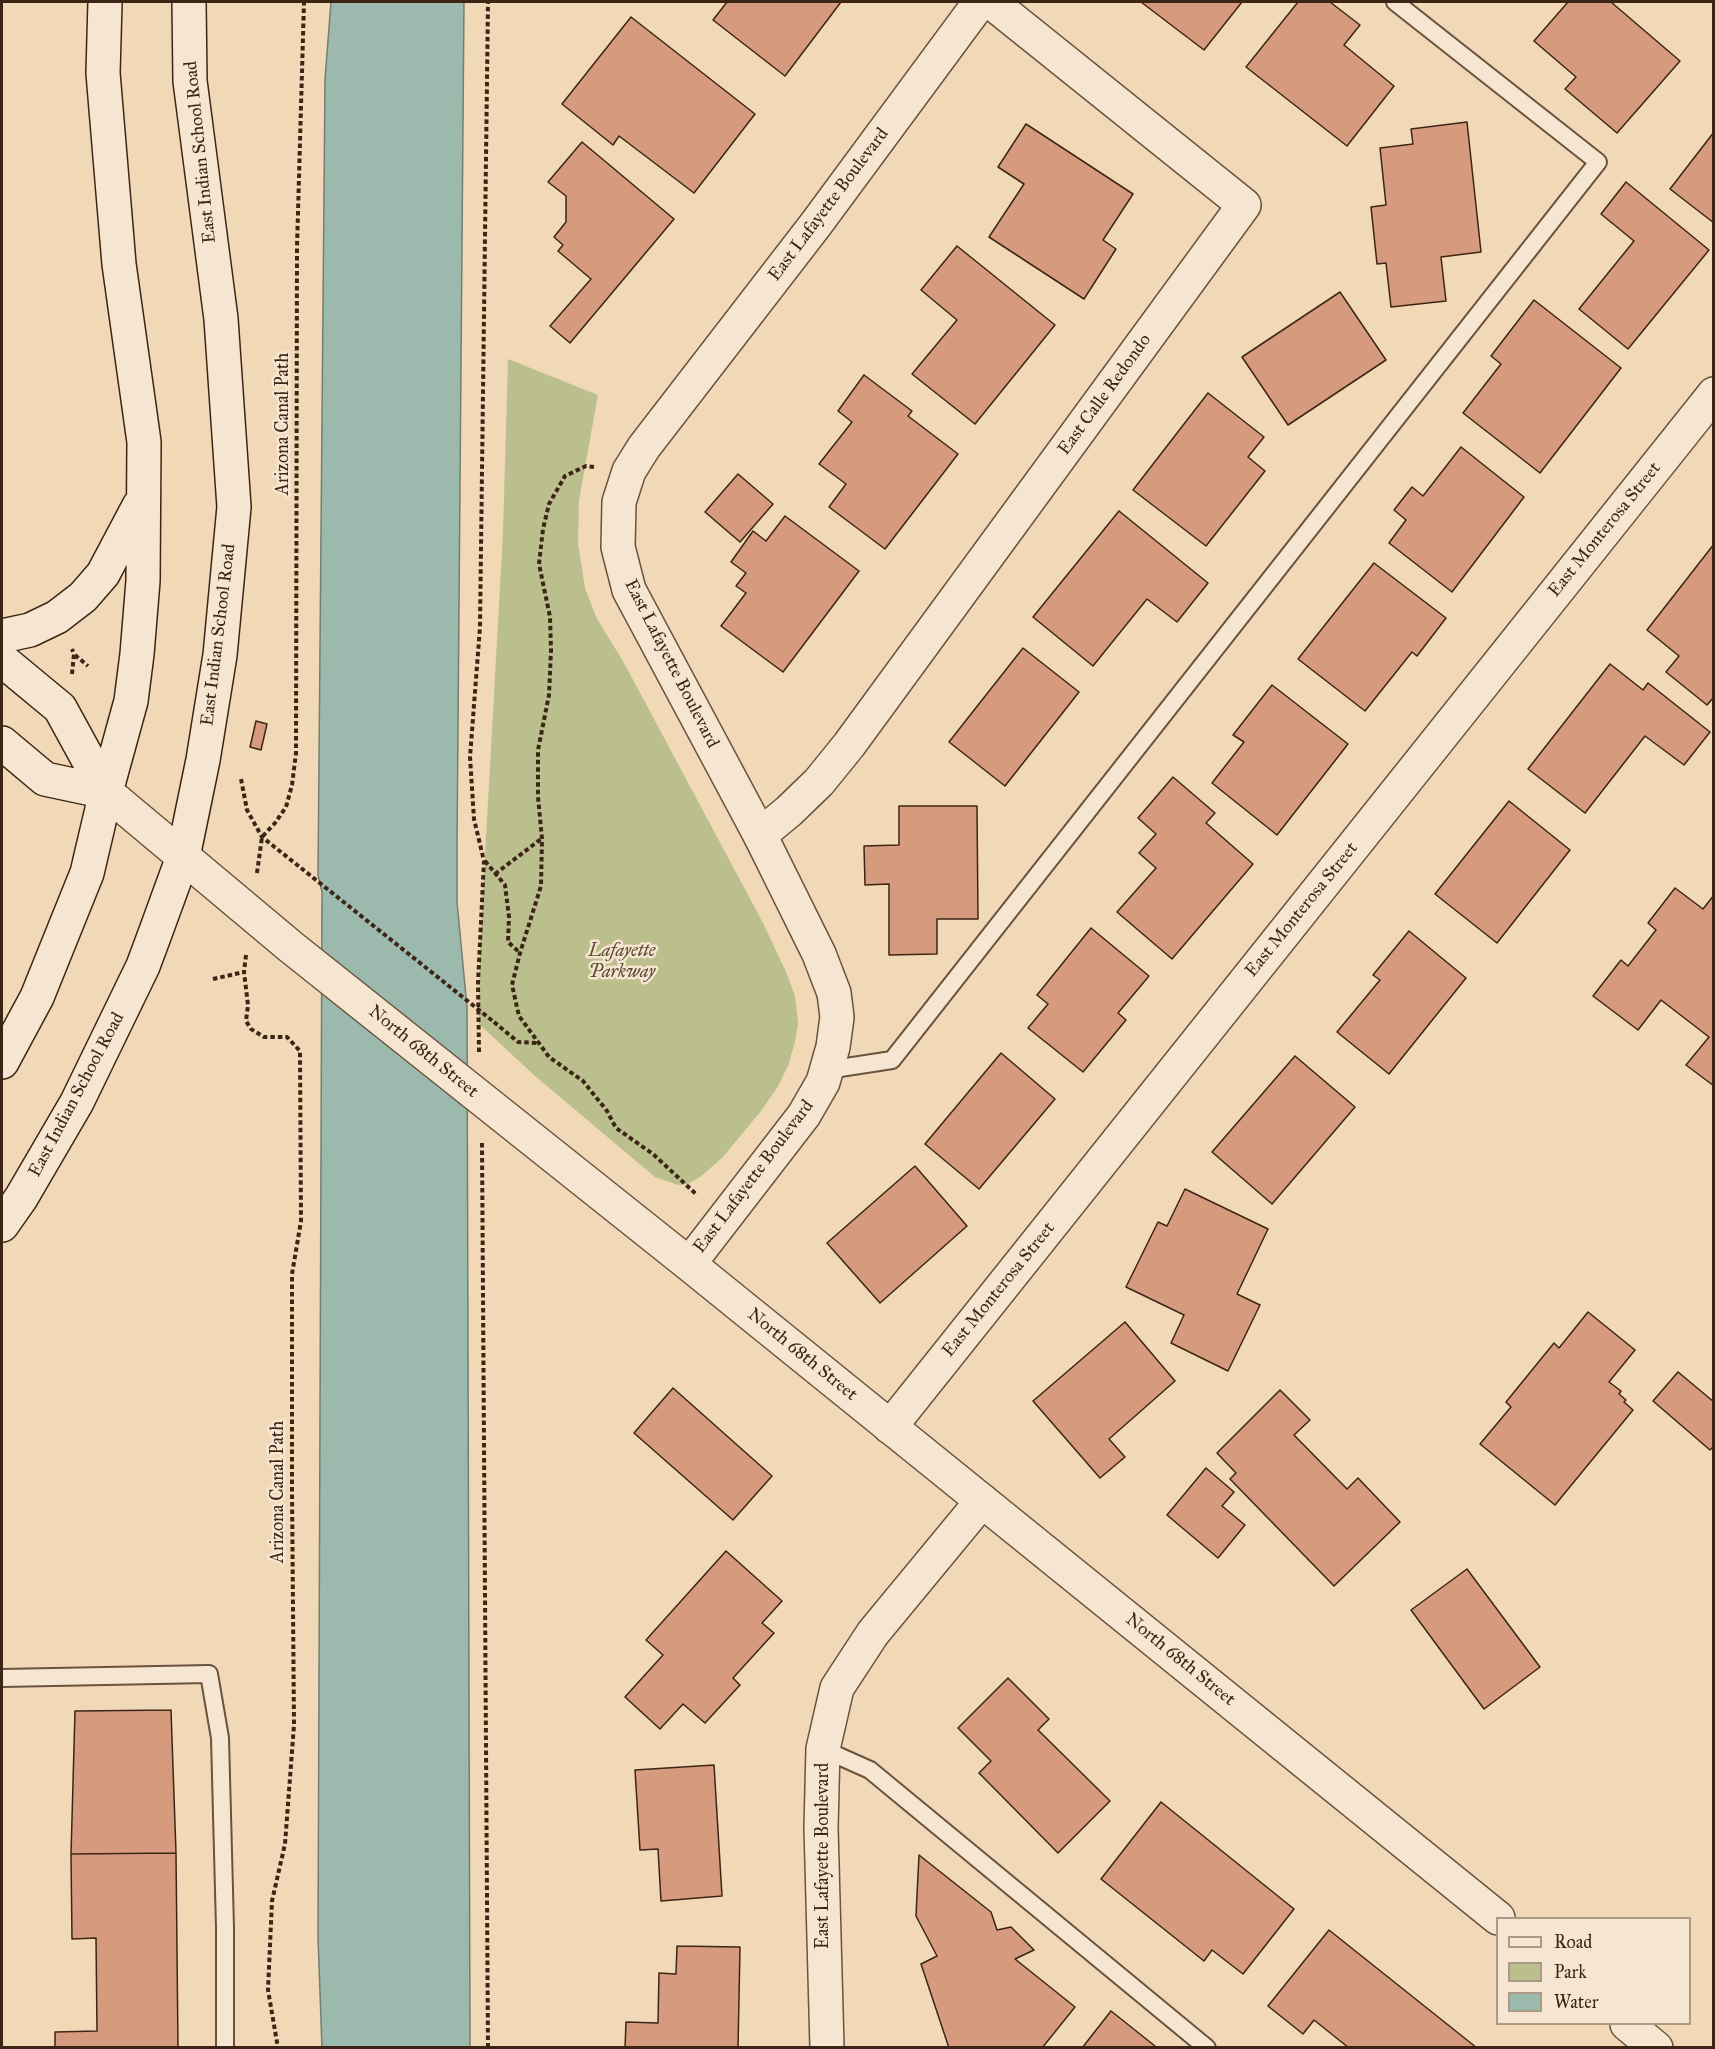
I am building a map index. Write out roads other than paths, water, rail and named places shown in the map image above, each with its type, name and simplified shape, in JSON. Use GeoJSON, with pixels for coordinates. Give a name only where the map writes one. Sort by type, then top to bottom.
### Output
{"type":"FeatureCollection","features":[{"type":"Feature","properties":{"kind":"street"},"geometry":{"type":"LineString","coordinates":[[2,1062],[37,997],[87,873],[105,792],[131,701],[143,581],[144,442],[119,264],[103,73],[105,2]]}},
{"type":"Feature","properties":{"kind":"street","name":"East Indian School Road"},"geometry":{"type":"LineString","coordinates":[[2,1225],[21,1198],[77,1102],[142,966],[183,857],[203,760],[220,656],[234,507],[221,319],[190,81],[189,2]]}},
{"type":"Feature","properties":{"kind":"street","name":"East Lafayette Boulevard"},"geometry":{"type":"LineString","coordinates":[[689,1264],[804,1115],[823,1082],[837,1017],[834,993],[819,954],[760,835],[629,590],[618,547],[619,502],[629,471],[644,447],[816,224],[980,2]]}},
{"type":"Feature","properties":{"kind":"street","name":"East Calle Redondo"},"geometry":{"type":"LineString","coordinates":[[760,835],[819,782],[849,745],[1244,205],[991,2]]}},
{"type":"Feature","properties":{"kind":"street","name":"East Monterosa Street"},"geometry":{"type":"LineString","coordinates":[[890,1427],[1713,394]]}},
{"type":"Feature","properties":{"kind":"street"},"geometry":{"type":"LineString","coordinates":[[2,636],[30,630],[57,617],[83,597],[103,574],[143,499]]}},
{"type":"Feature","properties":{"kind":"street","name":"North 68th Street"},"geometry":{"type":"LineString","coordinates":[[2,660],[60,708],[105,792],[291,947],[689,1264],[1497,1917]]}},
{"type":"Feature","properties":{"kind":"street","name":"North 68th Street"},"geometry":{"type":"LineString","coordinates":[[2,742],[45,779],[105,792]]}},
{"type":"Feature","properties":{"kind":"street","name":"East Lafayette Boulevard"},"geometry":{"type":"LineString","coordinates":[[827,2048],[821,1827],[823,1749],[837,1688],[873,1633],[982,1501]]}},
{"type":"Feature","properties":{"kind":"street"},"geometry":{"type":"LineString","coordinates":[[1628,2025],[1656,2048]]}},
{"type":"Feature","properties":{"kind":"lane"},"geometry":{"type":"LineString","coordinates":[[827,1070],[892,1060],[1598,162],[1395,2]]}},
{"type":"Feature","properties":{"kind":"lane"},"geometry":{"type":"LineString","coordinates":[[2,1678],[209,1674],[220,1738],[225,1928],[225,2048]]}},
{"type":"Feature","properties":{"kind":"lane"},"geometry":{"type":"LineString","coordinates":[[823,1749],[870,1770],[1207,2048]]}},
{"type":"Feature","properties":{"kind":"water"},"geometry":{"type":"Polygon","coordinates":[[[331,2],[464,2],[457,902],[467,1007],[470,2047],[322,2048],[318,1937],[322,892],[318,875],[325,79],[331,2]]]}},
{"type":"Feature","properties":{"kind":"park label","name":"Lafayette Parkway"},"geometry":{"type":"Point","coordinates":[622,962]}}]}
